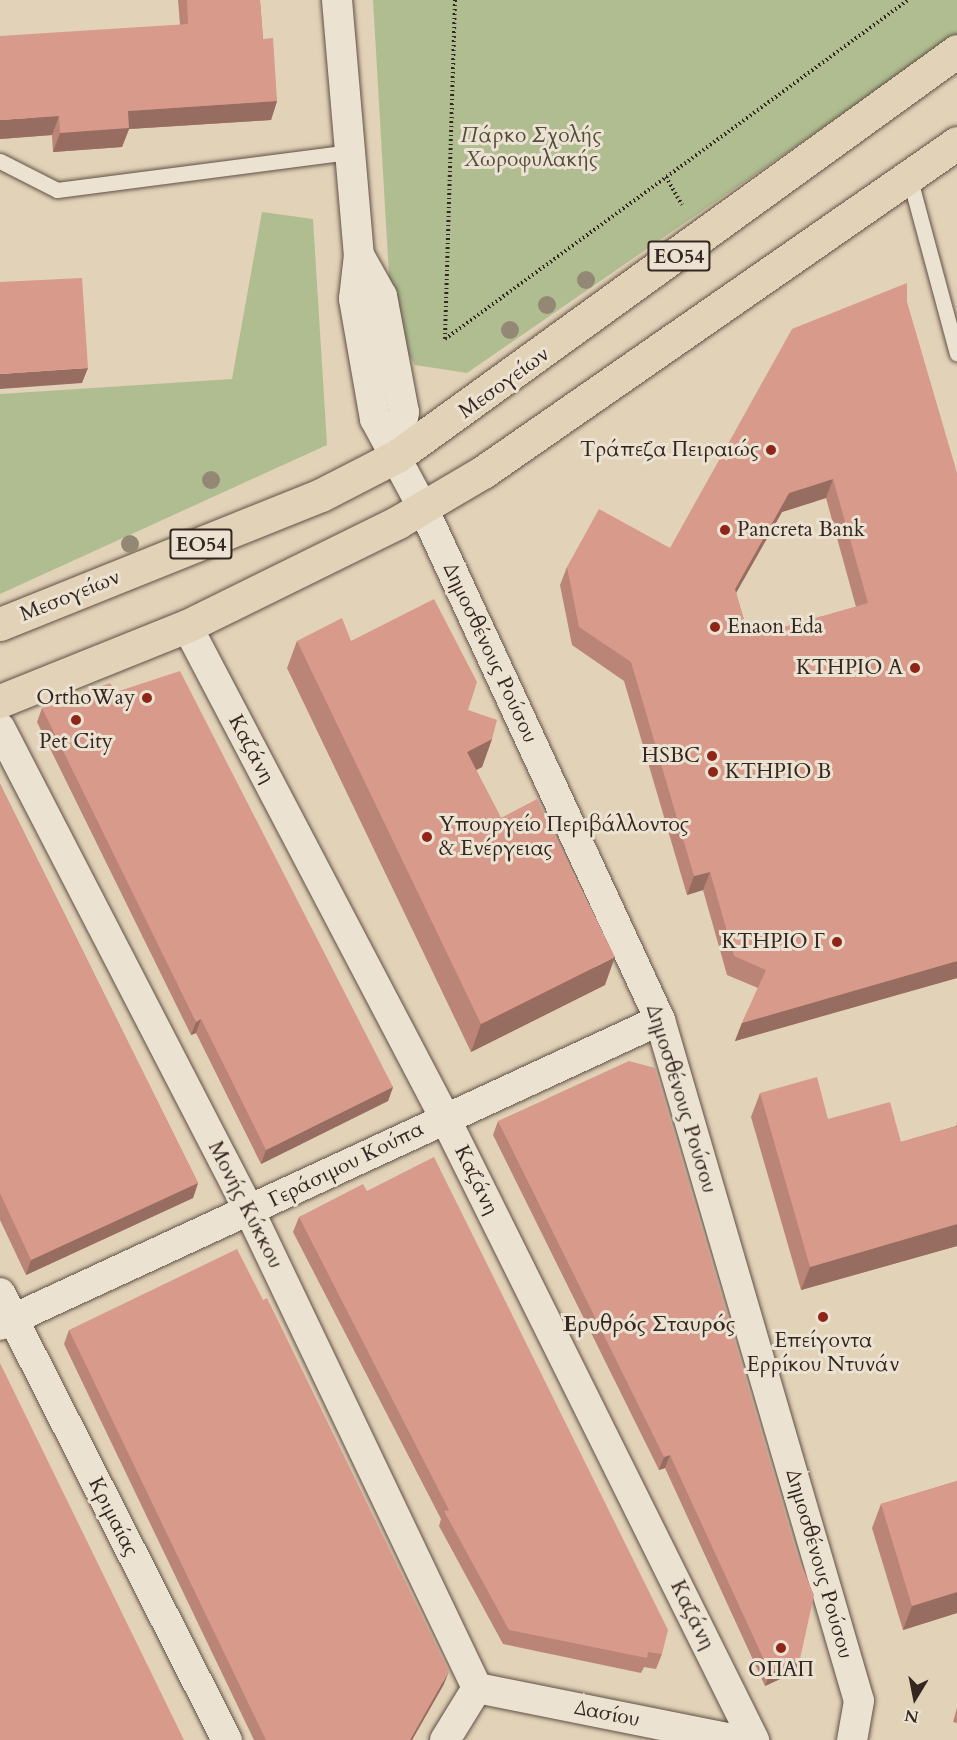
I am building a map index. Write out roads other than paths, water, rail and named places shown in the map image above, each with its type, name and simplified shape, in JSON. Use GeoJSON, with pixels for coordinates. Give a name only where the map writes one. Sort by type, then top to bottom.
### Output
{"type":"FeatureCollection","features":[{"type":"Feature","properties":{"kind":"main road","name":"Μεσογείων"},"geometry":{"type":"LineString","coordinates":[[0,624],[321,495],[397,456],[957,51]]}},
{"type":"Feature","properties":{"kind":"main road"},"geometry":{"type":"LineString","coordinates":[[0,701],[187,626],[423,508],[483,472],[957,143]]}},
{"type":"Feature","properties":{"kind":"street","name":"Δημοσθένους Ρούσου"},"geometry":{"type":"LineString","coordinates":[[337,0],[359,255],[354,299],[375,419],[423,508],[660,1020],[859,1701],[852,1740]]}},
{"type":"Feature","properties":{"kind":"street","name":"Καζάνη"},"geometry":{"type":"LineString","coordinates":[[187,626],[445,1118],[754,1740]]}},
{"type":"Feature","properties":{"kind":"street","name":"Μονής Κύκκου"},"geometry":{"type":"LineString","coordinates":[[0,728],[250,1212],[477,1688]]}},
{"type":"Feature","properties":{"kind":"street","name":"Γεράσιμου Κούπα"},"geometry":{"type":"LineString","coordinates":[[4,1313],[250,1212],[445,1118],[660,1020]]}},
{"type":"Feature","properties":{"kind":"street","name":"Κριμαίας"},"geometry":{"type":"LineString","coordinates":[[4,1313],[227,1740]]}},
{"type":"Feature","properties":{"kind":"street"},"geometry":{"type":"LineString","coordinates":[[446,1740],[477,1688]]}},
{"type":"Feature","properties":{"kind":"street","name":"Δασίου"},"geometry":{"type":"LineString","coordinates":[[477,1688],[737,1740]]}},
{"type":"Feature","properties":{"kind":"lane"},"geometry":{"type":"LineString","coordinates":[[0,161],[57,190],[351,152]]}},
{"type":"Feature","properties":{"kind":"lane"},"geometry":{"type":"LineString","coordinates":[[909,176],[957,354]]}},
{"type":"Feature","properties":{"kind":"place","name":"Τράπεζα Πειραιώς"},"geometry":{"type":"Point","coordinates":[771,450]}},
{"type":"Feature","properties":{"kind":"place","name":"Pancreta Bank"},"geometry":{"type":"Point","coordinates":[725,530]}},
{"type":"Feature","properties":{"kind":"place","name":"Enaon Eda"},"geometry":{"type":"Point","coordinates":[715,627]}},
{"type":"Feature","properties":{"kind":"place","name":"ΚΤΗΡΙΟ Α"},"geometry":{"type":"Point","coordinates":[915,668]}},
{"type":"Feature","properties":{"kind":"place","name":"OrthoWay"},"geometry":{"type":"Point","coordinates":[147,698]}},
{"type":"Feature","properties":{"kind":"place","name":"Pet City"},"geometry":{"type":"Point","coordinates":[76,720]}},
{"type":"Feature","properties":{"kind":"place","name":"HSBC"},"geometry":{"type":"Point","coordinates":[712,756]}},
{"type":"Feature","properties":{"kind":"place","name":"ΚΤΗΡΙΟ Β"},"geometry":{"type":"Point","coordinates":[713,772]}},
{"type":"Feature","properties":{"kind":"place","name":"Υπουργείο Περιβάλλοντος & Ενέργειας"},"geometry":{"type":"Point","coordinates":[427,837]}},
{"type":"Feature","properties":{"kind":"place","name":"ΚΤΗΡΙΟ Γ"},"geometry":{"type":"Point","coordinates":[837,942]}},
{"type":"Feature","properties":{"kind":"place","name":"Επείγοντα Ερρίκου Ντυνάν"},"geometry":{"type":"Point","coordinates":[823,1317]}},
{"type":"Feature","properties":{"kind":"place","name":"ΟΠΑΠ"},"geometry":{"type":"Point","coordinates":[781,1648]}},
{"type":"Feature","properties":{"kind":"district","name":"Ερυθρός Σταυρός"},"geometry":{"type":"Point","coordinates":[649,1325]}},
{"type":"Feature","properties":{"kind":"park label","name":"Πάρκο Σχολής Χωροφυλακής"},"geometry":{"type":"Point","coordinates":[531,148]}}]}
